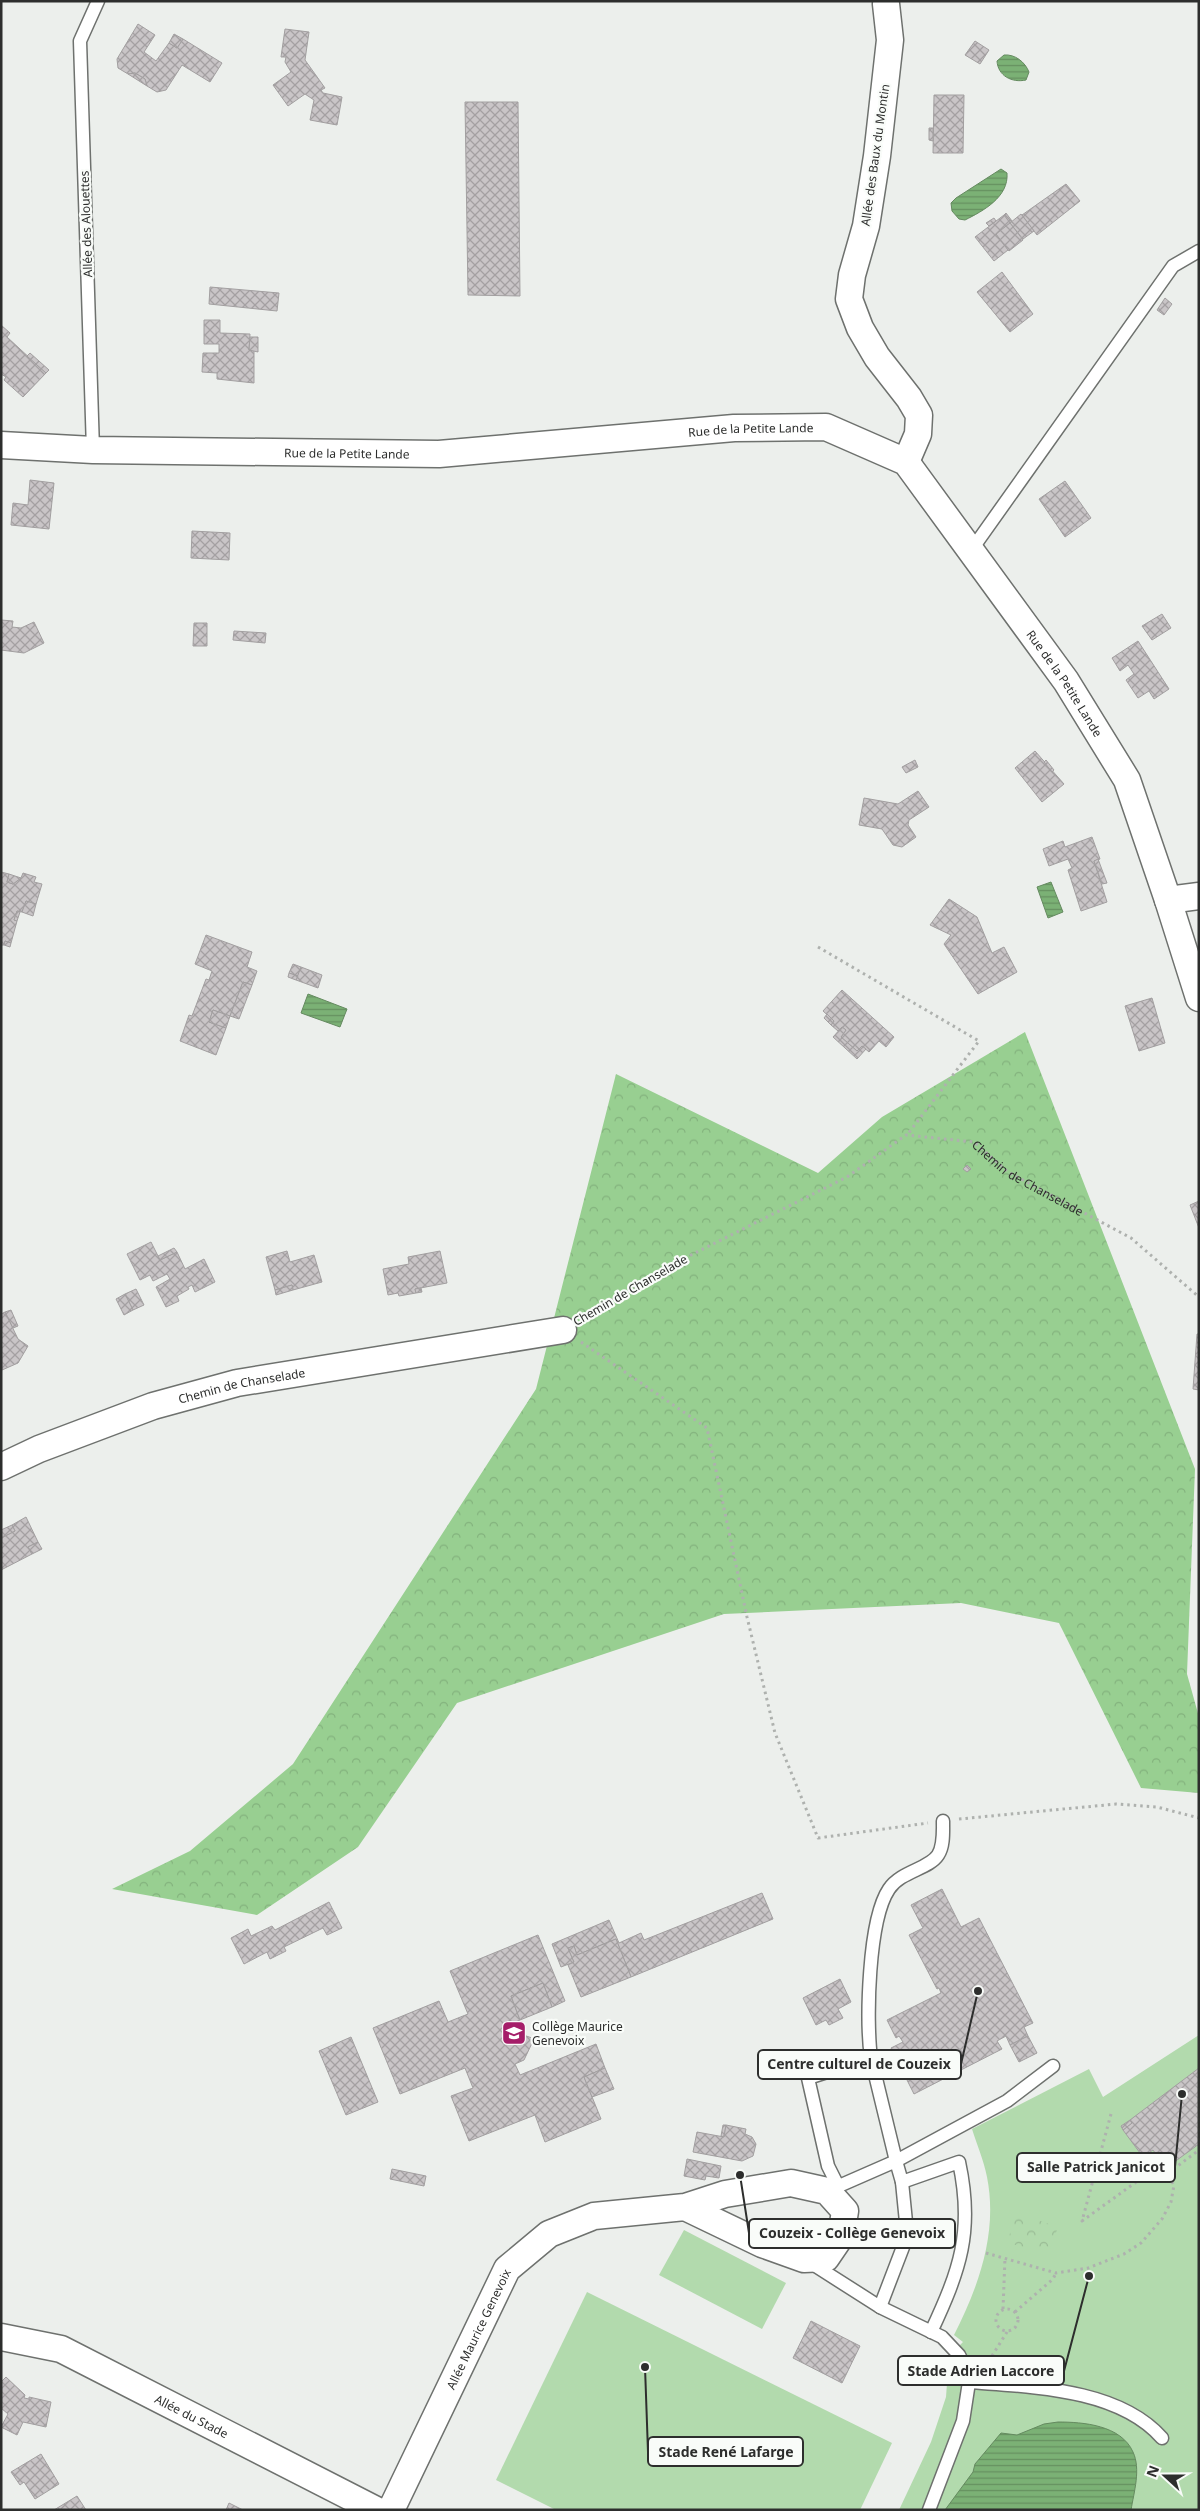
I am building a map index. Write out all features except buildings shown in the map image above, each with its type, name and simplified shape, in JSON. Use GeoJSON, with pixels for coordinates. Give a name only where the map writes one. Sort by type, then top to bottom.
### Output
{"type":"FeatureCollection","features":[{"type":"Feature","properties":{"kind":"street","name":"Allée des Baux du Montin"},"geometry":{"type":"LineString","coordinates":[[886,4],[890,40],[877,156],[866,226],[852,275],[849,299],[860,328],[877,357],[909,398],[919,415],[918,434],[906,462]]}},
{"type":"Feature","properties":{"kind":"street","name":"Rue de la Petite Lande"},"geometry":{"type":"LineString","coordinates":[[1,445],[93,450],[439,454],[734,428],[826,427],[906,462],[1066,681],[1127,780],[1199,998]]}},
{"type":"Feature","properties":{"kind":"street"},"geometry":{"type":"LineString","coordinates":[[1168,900],[1199,896]]}},
{"type":"Feature","properties":{"kind":"street","name":"Chemin de Chanselade"},"geometry":{"type":"LineString","coordinates":[[1,1467],[39,1449],[153,1406],[237,1383],[562,1330]]}},
{"type":"Feature","properties":{"kind":"street","name":"Allée Maurice Genevoix"},"geometry":{"type":"LineString","coordinates":[[391,2510],[507,2269],[549,2234],[594,2216],[685,2207],[725,2194],[791,2184],[833,2188]]}},
{"type":"Feature","properties":{"kind":"street"},"geometry":{"type":"LineString","coordinates":[[685,2207],[762,2244],[804,2259],[826,2258],[841,2236],[845,2211],[833,2188]]}},
{"type":"Feature","properties":{"kind":"street","name":"Allée du Stade"},"geometry":{"type":"LineString","coordinates":[[1,2337],[61,2349],[376,2510]]}},
{"type":"Feature","properties":{"kind":"lane","name":"Allée des Alouettes"},"geometry":{"type":"LineString","coordinates":[[93,450],[80,41],[98,1]]}},
{"type":"Feature","properties":{"kind":"lane"},"geometry":{"type":"LineString","coordinates":[[970,552],[1173,266],[1199,251]]}},
{"type":"Feature","properties":{"kind":"lane"},"geometry":{"type":"LineString","coordinates":[[880,2307],[903,2247],[906,2222],[902,2182],[871,2058],[868,2032],[876,1926],[881,1906],[889,1889],[900,1876],[932,1860],[938,1854],[943,1821]]}},
{"type":"Feature","properties":{"kind":"lane"},"geometry":{"type":"LineString","coordinates":[[871,2058],[808,2078],[833,2188],[896,2161],[1007,2101],[1053,2066]]}},
{"type":"Feature","properties":{"kind":"lane"},"geometry":{"type":"LineString","coordinates":[[902,2182],[959,2162],[966,2212],[963,2246],[958,2269],[930,2332]]}},
{"type":"Feature","properties":{"kind":"lane"},"geometry":{"type":"LineString","coordinates":[[804,2259],[880,2307],[952,2345],[975,2382]]}},
{"type":"Feature","properties":{"kind":"lane"},"geometry":{"type":"LineString","coordinates":[[975,2382],[1024,2385],[1057,2390],[1103,2402],[1126,2411],[1152,2426],[1162,2438]]}},
{"type":"Feature","properties":{"kind":"lane"},"geometry":{"type":"LineString","coordinates":[[929,2510],[963,2421],[975,2382]]}},
{"type":"Feature","properties":{"kind":"path"},"geometry":{"type":"LineString","coordinates":[[818,947],[979,1042],[906,1135]]}},
{"type":"Feature","properties":{"kind":"path","name":"Chemin de Chanselade"},"geometry":{"type":"LineString","coordinates":[[562,1330],[675,1262],[847,1177],[906,1135],[974,1142],[1008,1172],[1131,1238],[1199,1297]]}},
{"type":"Feature","properties":{"kind":"path"},"geometry":{"type":"LineString","coordinates":[[562,1330],[707,1428],[747,1617],[775,1733],[818,1838],[943,1821],[1116,1804],[1157,1807],[1199,1818]]}},
{"type":"Feature","properties":{"kind":"path"},"geometry":{"type":"LineString","coordinates":[[986,2253],[1056,2273],[1088,2268],[1124,2254],[1141,2243],[1162,2218],[1171,2202],[1174,2185],[1167,2174],[1157,2167],[1082,2221],[1111,2114]]}},
{"type":"Feature","properties":{"kind":"path"},"geometry":{"type":"LineString","coordinates":[[1167,2174],[1199,2150]]}},
{"type":"Feature","properties":{"kind":"path"},"geometry":{"type":"LineString","coordinates":[[1003,2309],[1005,2258]]}},
{"type":"Feature","properties":{"kind":"path"},"geometry":{"type":"LineString","coordinates":[[1015,2312],[1053,2279],[1056,2273]]}},
{"type":"Feature","properties":{"kind":"path"},"geometry":{"type":"LineString","coordinates":[[1003,2309],[1015,2312],[1018,2318],[1017,2325],[1013,2330],[1001,2331],[996,2326],[997,2313],[1003,2309]]}},
{"type":"Feature","properties":{"kind":"path"},"geometry":{"type":"LineString","coordinates":[[975,2382],[991,2354],[1007,2332]]}},
{"type":"Feature","properties":{"kind":"green space"},"geometry":{"type":"Polygon","coordinates":[[[1025,1032],[1195,1469],[1187,1674],[1199,1717],[1199,1793],[1141,1788],[1059,1623],[961,1603],[724,1614],[457,1703],[358,1847],[257,1915],[112,1889],[190,1851],[293,1764],[536,1389],[616,1074],[818,1173],[882,1117],[1025,1032]]]}},
{"type":"Feature","properties":{"kind":"green space"},"geometry":{"type":"Polygon","coordinates":[[[1199,2035],[1199,2510],[899,2510],[931,2442],[946,2397],[949,2356],[963,2342],[954,2335],[978,2278],[988,2238],[990,2198],[987,2177],[972,2129],[1089,2069],[1103,2097],[1199,2035]]]}},
{"type":"Feature","properties":{"kind":"green space"},"geometry":{"type":"Polygon","coordinates":[[[1017,2213],[1058,2227],[1048,2256],[1007,2242],[1017,2213]]]}},
{"type":"Feature","properties":{"kind":"green space"},"geometry":{"type":"Polygon","coordinates":[[[684,2230],[786,2283],[762,2329],[659,2275],[684,2230]]]}},
{"type":"Feature","properties":{"kind":"green space"},"geometry":{"type":"Polygon","coordinates":[[[587,2292],[892,2443],[860,2510],[556,2510],[496,2480],[587,2292]]]}},
{"type":"Feature","properties":{"kind":"shaded area"},"geometry":{"type":"Polygon","coordinates":[[[1004,55],[1016,57],[1025,65],[1029,72],[1026,80],[1011,79],[1000,71],[997,61],[1004,55]]]}},
{"type":"Feature","properties":{"kind":"shaded area"},"geometry":{"type":"Polygon","coordinates":[[[1001,169],[1007,173],[1007,182],[994,202],[965,220],[959,219],[952,211],[951,203],[1001,169]]]}},
{"type":"Feature","properties":{"kind":"shaded area"},"geometry":{"type":"Polygon","coordinates":[[[1051,882],[1063,912],[1048,918],[1037,887],[1051,882]]]}},
{"type":"Feature","properties":{"kind":"shaded area"},"geometry":{"type":"Polygon","coordinates":[[[308,994],[347,1009],[340,1027],[301,1013],[308,994]]]}},
{"type":"Feature","properties":{"kind":"shaded area"},"geometry":{"type":"Polygon","coordinates":[[[1058,2422],[1090,2424],[1100,2427],[1120,2436],[1127,2443],[1133,2452],[1136,2466],[1136,2481],[1131,2510],[945,2510],[973,2472],[975,2464],[1001,2433],[1017,2435],[1044,2424],[1058,2422]]]}},
{"type":"Feature","properties":{"kind":"place","name":"Centre culturel de Couzeix"},"geometry":{"type":"Point","coordinates":[978,1991]}},
{"type":"Feature","properties":{"kind":"place","name":"Collège Maurice Genevoix"},"geometry":{"type":"Point","coordinates":[514,2033]}},
{"type":"Feature","properties":{"kind":"place","name":"Salle Patrick Janicot"},"geometry":{"type":"Point","coordinates":[1182,2094]}},
{"type":"Feature","properties":{"kind":"place","name":"Couzeix - Collège Genevoix"},"geometry":{"type":"Point","coordinates":[740,2175]}},
{"type":"Feature","properties":{"kind":"place","name":"Stade Adrien Laccore"},"geometry":{"type":"Point","coordinates":[1089,2276]}},
{"type":"Feature","properties":{"kind":"place","name":"Stade René Lafarge"},"geometry":{"type":"Point","coordinates":[645,2367]}}]}
